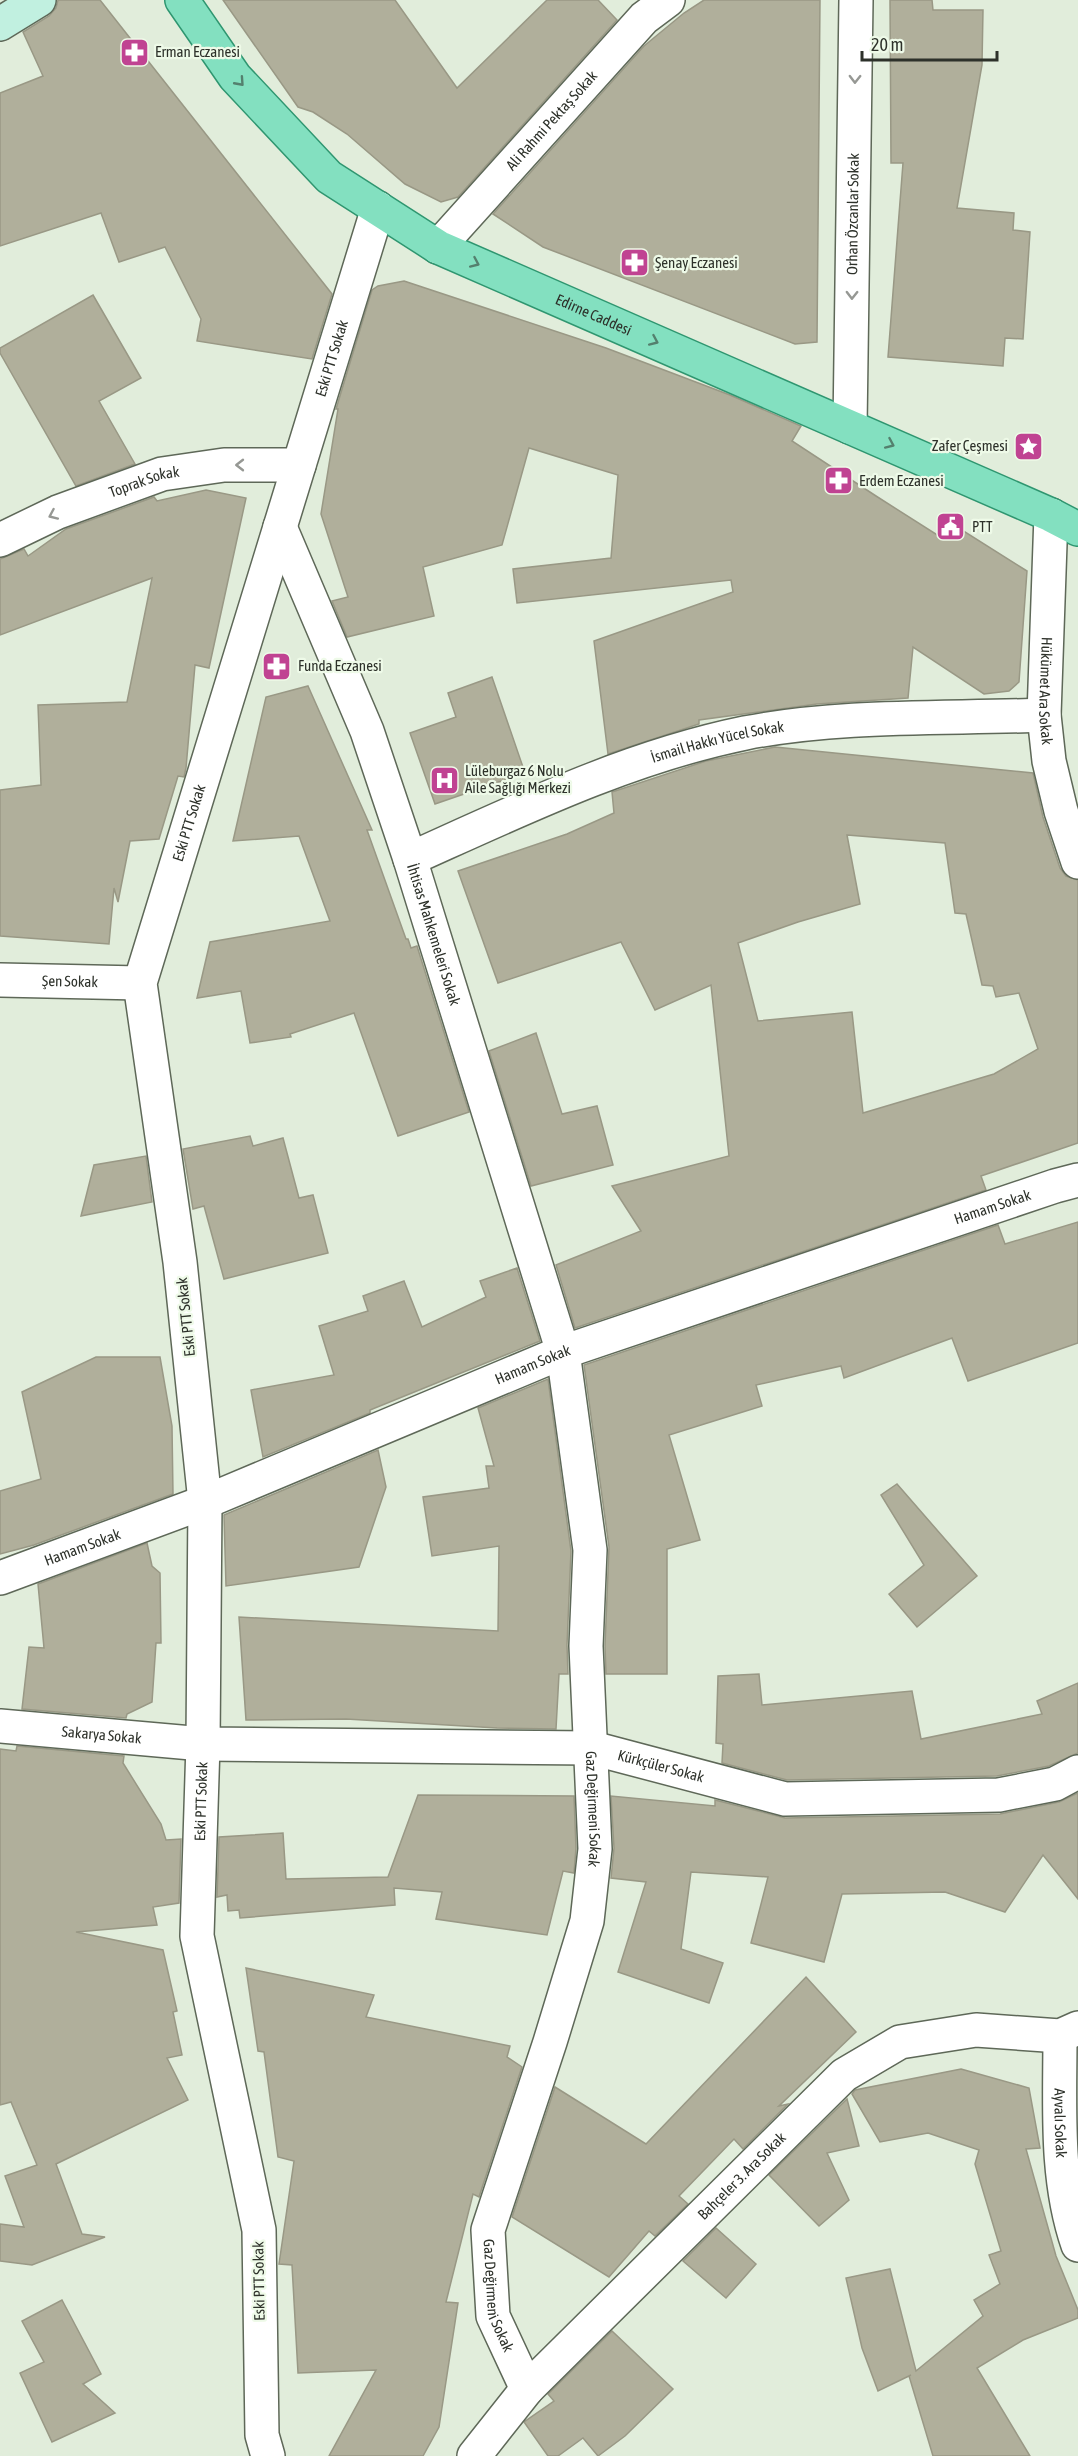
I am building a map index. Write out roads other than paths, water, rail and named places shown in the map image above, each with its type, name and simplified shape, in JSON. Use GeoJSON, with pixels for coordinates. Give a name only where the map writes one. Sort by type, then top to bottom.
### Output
{"type":"FeatureCollection","features":[{"type":"Feature","properties":{"kind":"main road","name":"Edirne Caddesi"},"geometry":{"type":"LineString","coordinates":[[182,0],[235,77],[329,177],[438,247],[1065,522]]}},
{"type":"Feature","properties":{"kind":"street"},"geometry":{"type":"LineString","coordinates":[[0,24],[39,0]]}},
{"type":"Feature","properties":{"kind":"street","name":"Ali Rahmi Pektaş Sokak"},"geometry":{"type":"LineString","coordinates":[[438,247],[644,18],[668,0]]}},
{"type":"Feature","properties":{"kind":"street","name":"Orhan Özcanlar Sokak"},"geometry":{"type":"LineString","coordinates":[[850,427],[856,0]]}},
{"type":"Feature","properties":{"kind":"street","name":"Eski PTT Sokak"},"geometry":{"type":"LineString","coordinates":[[268,2456],[262,2435],[259,2230],[197,1936],[205,1502],[180,1262],[140,982],[378,208]]}},
{"type":"Feature","properties":{"kind":"street","name":"Toprak Sokak"},"geometry":{"type":"LineString","coordinates":[[0,540],[58,512],[162,474],[224,465],[299,465]]}},
{"type":"Feature","properties":{"kind":"street","name":"Hükümet Ara Sokak"},"geometry":{"type":"LineString","coordinates":[[1065,522],[1044,715],[1049,761],[1060,811],[1078,862]]}},
{"type":"Feature","properties":{"kind":"street","name":"İhtisas Mahkemeleri Sokak"},"geometry":{"type":"LineString","coordinates":[[280,527],[367,731],[410,859],[563,1352]]}},
{"type":"Feature","properties":{"kind":"street","name":"İsmail Hakkı Yücel Sokak"},"geometry":{"type":"LineString","coordinates":[[410,859],[544,799],[631,765],[745,733],[820,722],[1044,715]]}},
{"type":"Feature","properties":{"kind":"street","name":"Şen Sokak"},"geometry":{"type":"LineString","coordinates":[[0,980],[140,982]]}},
{"type":"Feature","properties":{"kind":"street","name":"Hamam Sokak"},"geometry":{"type":"LineString","coordinates":[[0,1578],[205,1502],[563,1352],[1078,1180]]}},
{"type":"Feature","properties":{"kind":"street","name":"Gaz Değirmeni Sokak"},"geometry":{"type":"LineString","coordinates":[[527,2389],[493,2316],[488,2230],[587,1921],[595,1849],[586,1646],[590,1550],[563,1352]]}},
{"type":"Feature","properties":{"kind":"street","name":"Sakarya Sokak"},"geometry":{"type":"LineString","coordinates":[[0,1726],[202,1744]]}},
{"type":"Feature","properties":{"kind":"street","name":"Kürkçüler Sokak"},"geometry":{"type":"LineString","coordinates":[[202,1744],[592,1748],[785,1799],[999,1795],[1055,1784],[1078,1772]]}},
{"type":"Feature","properties":{"kind":"street","name":"Bahçeler 3. Ara Sokak"},"geometry":{"type":"LineString","coordinates":[[474,2456],[527,2389],[844,2075],[900,2042],[976,2030],[1069,2032]]}},
{"type":"Feature","properties":{"kind":"street","name":"Ayvalı Sokak"},"geometry":{"type":"LineString","coordinates":[[1069,2032],[1068,2216],[1078,2245]]}},
{"type":"Feature","properties":{"kind":"place","name":"Erman Eczanesi"},"geometry":{"type":"Point","coordinates":[134,52]}},
{"type":"Feature","properties":{"kind":"place","name":"Şenay Eczanesi"},"geometry":{"type":"Point","coordinates":[634,263]}},
{"type":"Feature","properties":{"kind":"place","name":"Zafer Çeşmesi"},"geometry":{"type":"Point","coordinates":[1029,446]}},
{"type":"Feature","properties":{"kind":"place","name":"Erdem Eczanesi"},"geometry":{"type":"Point","coordinates":[838,481]}},
{"type":"Feature","properties":{"kind":"place","name":"PTT"},"geometry":{"type":"Point","coordinates":[951,527]}},
{"type":"Feature","properties":{"kind":"place","name":"Funda Eczanesi"},"geometry":{"type":"Point","coordinates":[277,666]}},
{"type":"Feature","properties":{"kind":"place","name":"Lüleburgaz 6 Nolu Aile Sağlığı Merkezi"},"geometry":{"type":"Point","coordinates":[444,780]}}]}
